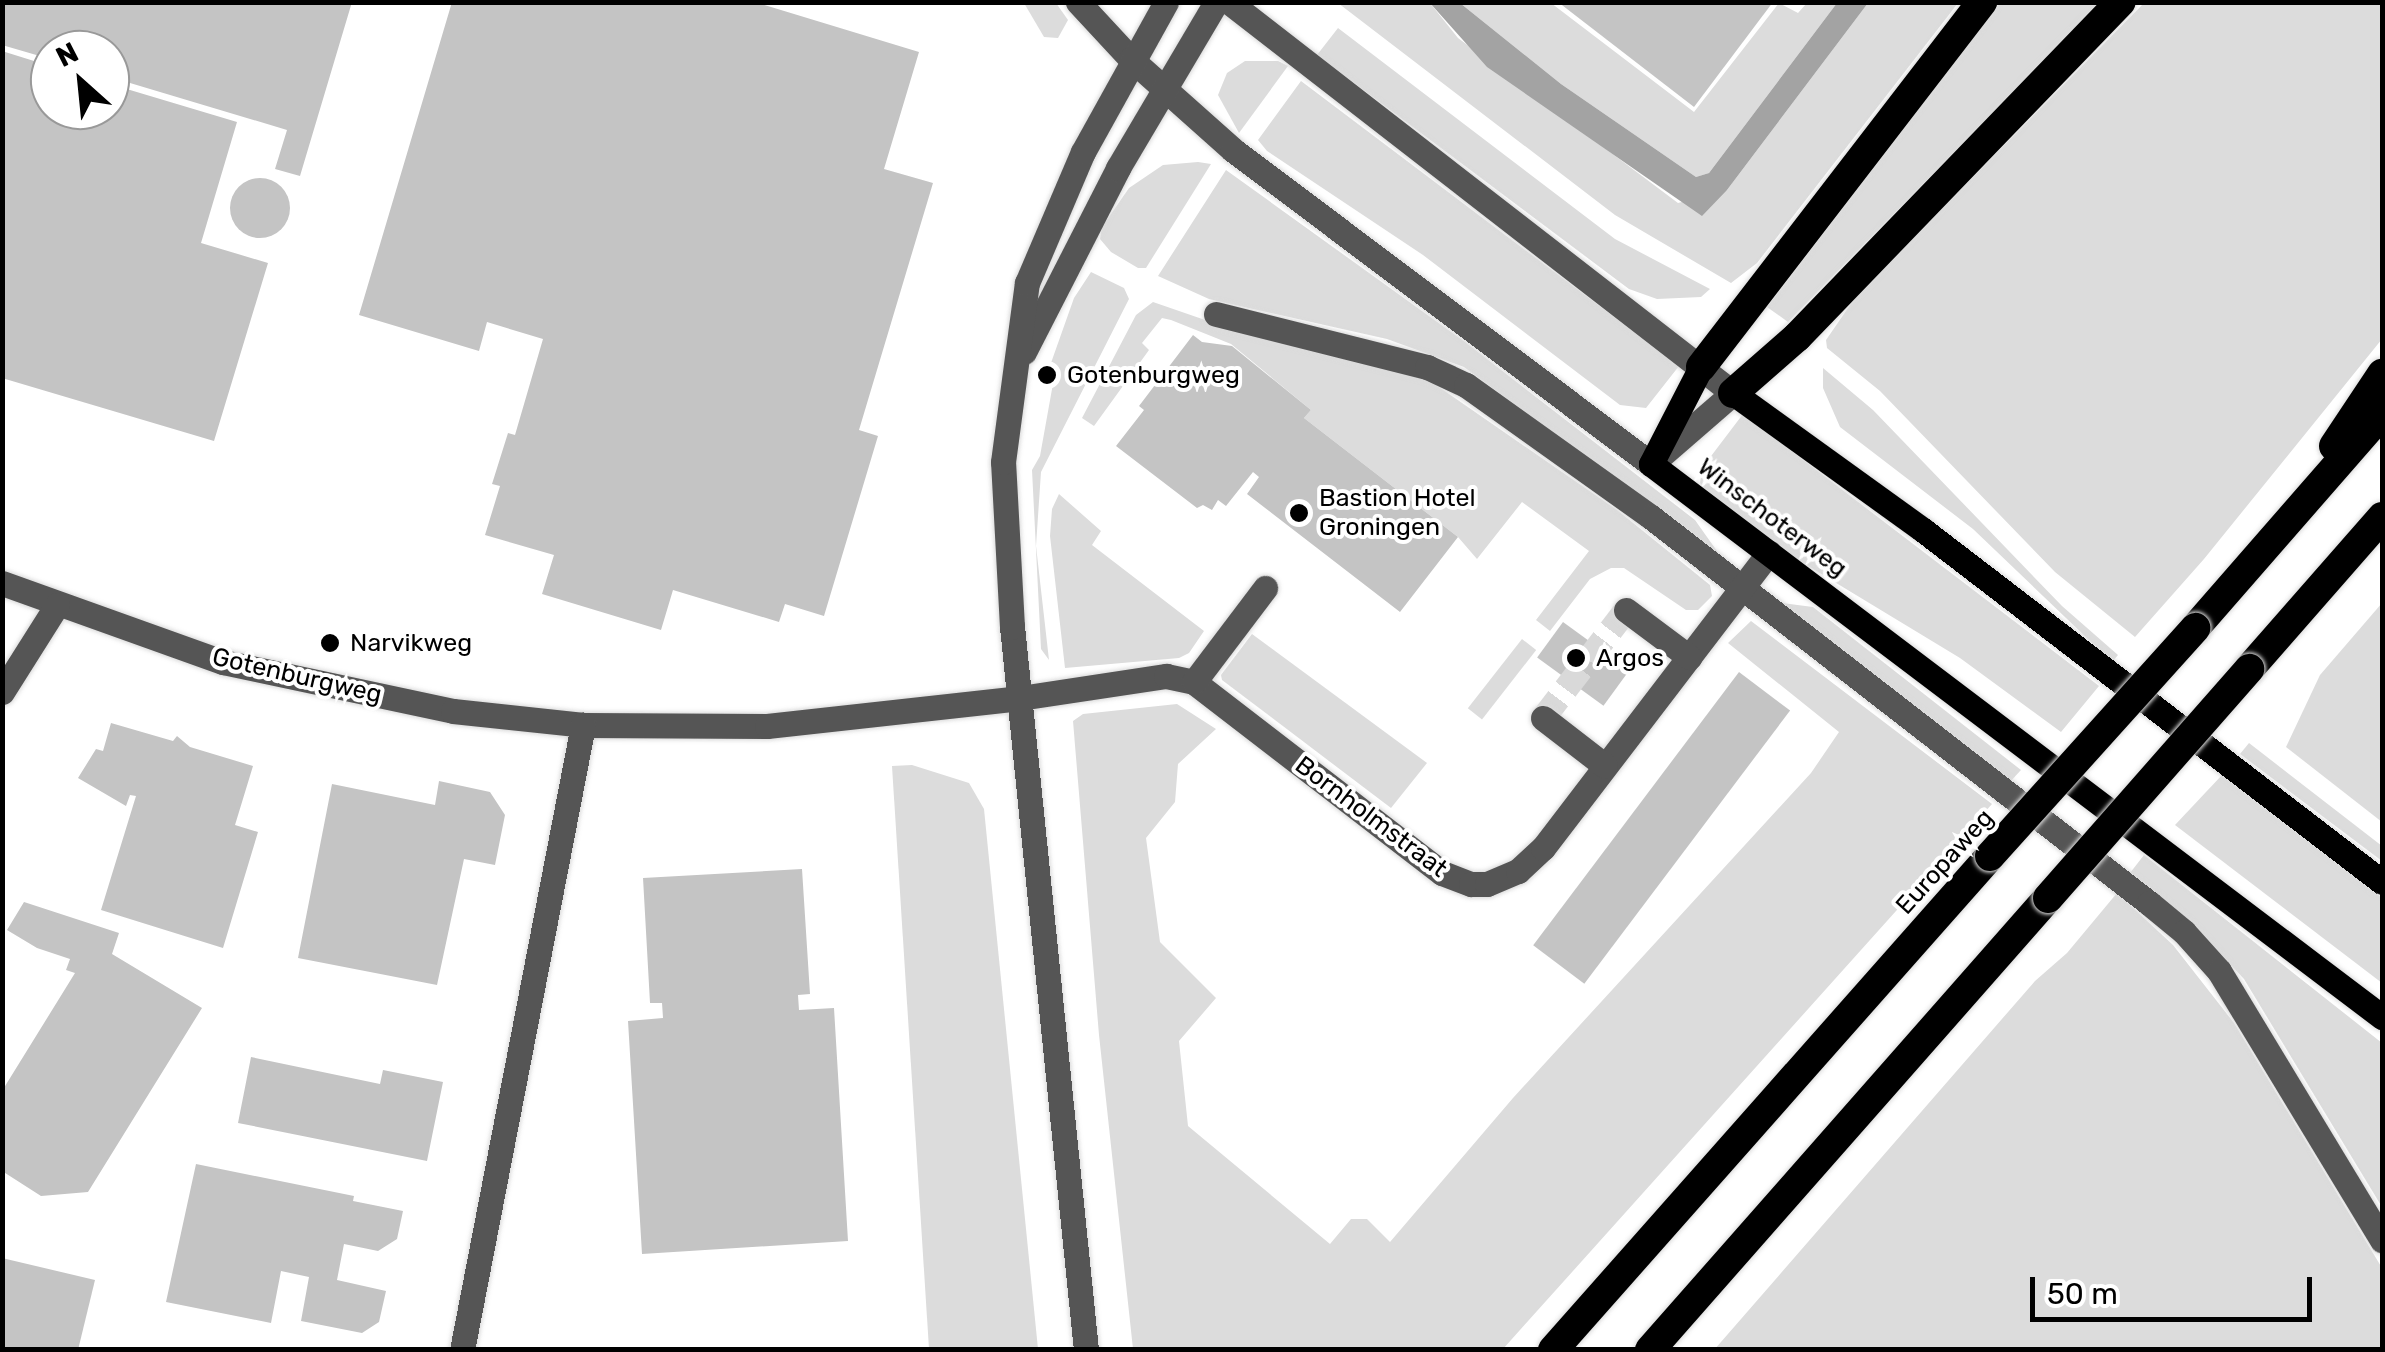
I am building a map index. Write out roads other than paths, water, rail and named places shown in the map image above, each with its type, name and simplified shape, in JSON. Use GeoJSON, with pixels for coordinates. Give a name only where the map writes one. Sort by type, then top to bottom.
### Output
{"type":"FeatureCollection","features":[{"type":"Feature","properties":{"kind":"highway"},"geometry":{"type":"LineString","coordinates":[[1701,367],[1982,2]]}},
{"type":"Feature","properties":{"kind":"highway"},"geometry":{"type":"LineString","coordinates":[[1733,393],[1797,337],[2121,2]]}},
{"type":"Feature","properties":{"kind":"highway"},"geometry":{"type":"LineString","coordinates":[[2266,547],[2382,374]]}},
{"type":"Feature","properties":{"kind":"highway","name":"Europaweg"},"geometry":{"type":"LineString","coordinates":[[1553,1350],[2382,414]]}},
{"type":"Feature","properties":{"kind":"highway"},"geometry":{"type":"LineString","coordinates":[[1650,1350],[2382,517]]}},
{"type":"Feature","properties":{"kind":"main road"},"geometry":{"type":"LineString","coordinates":[[1651,464],[1701,367]]}},
{"type":"Feature","properties":{"kind":"main road"},"geometry":{"type":"LineString","coordinates":[[1733,393],[1923,530],[2382,882]]}},
{"type":"Feature","properties":{"kind":"main road","name":"Winschoterweg"},"geometry":{"type":"LineString","coordinates":[[1651,464],[2382,1017]]}},
{"type":"Feature","properties":{"kind":"street","name":"Winschoterweg"},"geometry":{"type":"LineString","coordinates":[[1078,2],[1132,59],[1233,150],[1651,464]]}},
{"type":"Feature","properties":{"kind":"street"},"geometry":{"type":"LineString","coordinates":[[1086,1350],[1020,698],[1002,462],[1027,283],[1040,248],[1132,59],[1166,2]]}},
{"type":"Feature","properties":{"kind":"street"},"geometry":{"type":"LineString","coordinates":[[1015,370],[1077,245],[1216,2]]}},
{"type":"Feature","properties":{"kind":"street"},"geometry":{"type":"LineString","coordinates":[[1229,2],[1733,393],[1651,464]]}},
{"type":"Feature","properties":{"kind":"street"},"geometry":{"type":"LineString","coordinates":[[1216,314],[1426,367],[1466,385],[1742,588],[2149,904],[2206,955],[2382,1240]]}},
{"type":"Feature","properties":{"kind":"street","name":"Bornholmstraat"},"geometry":{"type":"LineString","coordinates":[[1194,682],[1442,873],[1471,884],[1503,880],[1531,861],[1769,552]]}},
{"type":"Feature","properties":{"kind":"street","name":"Gotenburgweg"},"geometry":{"type":"LineString","coordinates":[[2,583],[223,662],[452,711],[582,725],[767,726],[1020,698]]}},
{"type":"Feature","properties":{"kind":"street"},"geometry":{"type":"LineString","coordinates":[[1020,698],[1166,676],[1194,682],[1265,588]]}},
{"type":"Feature","properties":{"kind":"street"},"geometry":{"type":"LineString","coordinates":[[2,692],[57,605]]}},
{"type":"Feature","properties":{"kind":"street"},"geometry":{"type":"LineString","coordinates":[[1626,610],[1688,658]]}},
{"type":"Feature","properties":{"kind":"street"},"geometry":{"type":"LineString","coordinates":[[1543,718],[1605,766]]}},
{"type":"Feature","properties":{"kind":"street"},"geometry":{"type":"LineString","coordinates":[[462,1350],[582,725]]}},
{"type":"Feature","properties":{"kind":"tunnel"},"geometry":{"type":"LineString","coordinates":[[1543,718],[1626,610]]}},
{"type":"Feature","properties":{"kind":"place","name":"Gotenburgweg"},"geometry":{"type":"Point","coordinates":[1047,375]}},
{"type":"Feature","properties":{"kind":"place","name":"Bastion Hotel Groningen"},"geometry":{"type":"Point","coordinates":[1299,513]}},
{"type":"Feature","properties":{"kind":"place","name":"Narvikweg"},"geometry":{"type":"Point","coordinates":[330,643]}},
{"type":"Feature","properties":{"kind":"place","name":"Argos"},"geometry":{"type":"Point","coordinates":[1576,658]}}]}
